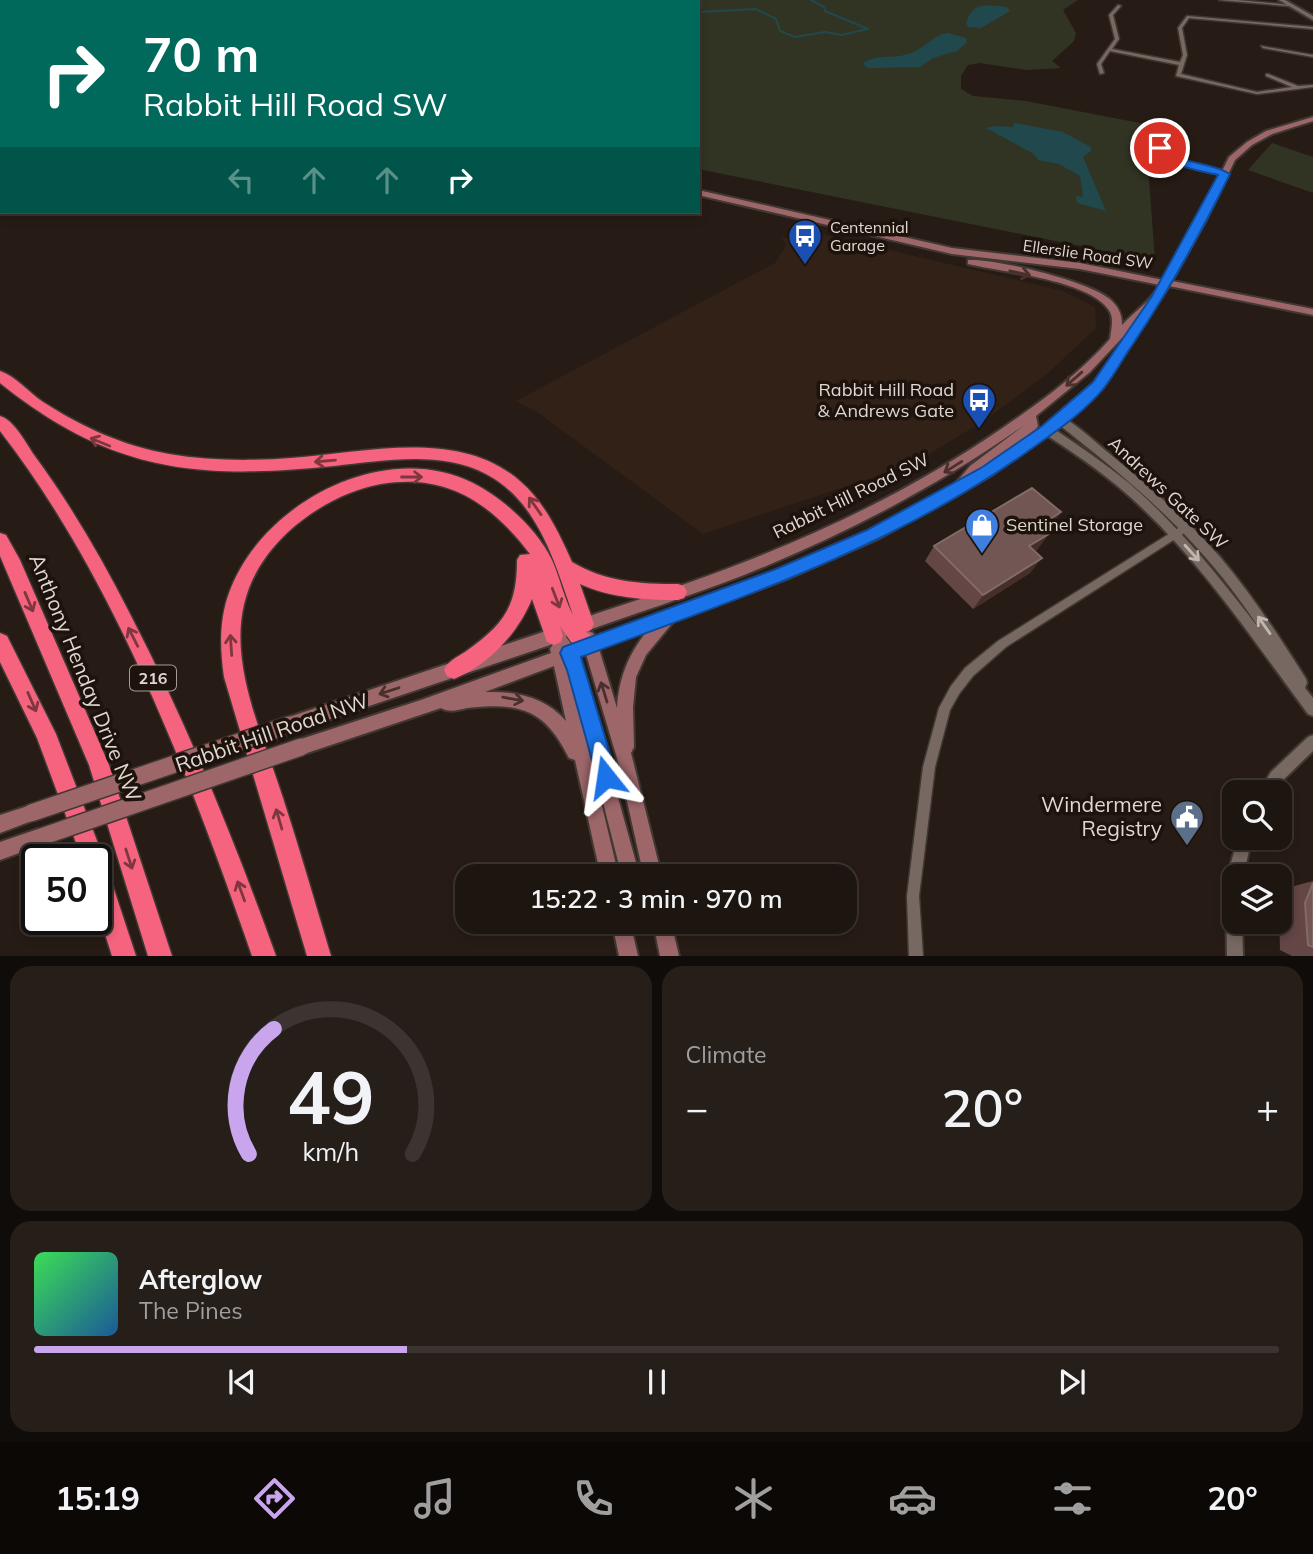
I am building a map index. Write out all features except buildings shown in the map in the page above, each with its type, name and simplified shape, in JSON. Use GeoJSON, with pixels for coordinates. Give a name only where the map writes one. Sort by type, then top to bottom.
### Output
{"type":"FeatureCollection","features":[{"type":"Feature","properties":{"kind":"highway"},"geometry":{"type":"LineString","coordinates":[[0,376],[69,427],[111,446],[150,458],[186,463],[245,465],[445,454],[476,462],[509,479],[524,491],[543,518],[565,567],[570,630]]}},
{"type":"Feature","properties":{"kind":"highway","name":"216"},"geometry":{"type":"LineString","coordinates":[[0,421],[51,491],[83,542],[136,643],[214,818],[264,956]]}},
{"type":"Feature","properties":{"kind":"highway"},"geometry":{"type":"LineString","coordinates":[[318,956],[234,669],[230,641],[236,593],[253,560],[286,523],[337,491],[372,480],[413,476],[446,480],[478,495],[538,551],[570,630]]}},
{"type":"Feature","properties":{"kind":"highway"},"geometry":{"type":"LineString","coordinates":[[514,528],[526,560],[570,630],[589,645]]}},
{"type":"Feature","properties":{"kind":"highway","name":"Anthony Henday Drive NW"},"geometry":{"type":"LineString","coordinates":[[0,540],[99,765],[160,956]]}},
{"type":"Feature","properties":{"kind":"highway"},"geometry":{"type":"LineString","coordinates":[[454,670],[508,627],[520,610],[528,586],[526,560]]}},
{"type":"Feature","properties":{"kind":"highway"},"geometry":{"type":"LineString","coordinates":[[565,567],[601,587],[628,592],[678,592]]}},
{"type":"Feature","properties":{"kind":"highway"},"geometry":{"type":"LineString","coordinates":[[0,642],[46,734],[87,844]]}},
{"type":"Feature","properties":{"kind":"highway"},"geometry":{"type":"LineString","coordinates":[[112,919],[124,956]]}},
{"type":"Feature","properties":{"kind":"main road","name":"Rabbit Hill Road SW"},"geometry":{"type":"LineString","coordinates":[[564,655],[829,556],[955,491],[1047,430],[1098,386],[1158,297],[1202,220],[1232,159],[1252,142],[1276,129],[1313,119]]}},
{"type":"Feature","properties":{"kind":"main road","name":"Ellerslie Road SW"},"geometry":{"type":"LineString","coordinates":[[700,194],[982,256]]}},
{"type":"Feature","properties":{"kind":"main road","name":"Ellerslie Road SW"},"geometry":{"type":"LineString","coordinates":[[700,194],[955,255],[1080,266],[1313,312]]}},
{"type":"Feature","properties":{"kind":"main road"},"geometry":{"type":"LineString","coordinates":[[883,239],[926,252],[1079,286],[1102,297],[1115,310],[1115,340]]}},
{"type":"Feature","properties":{"kind":"main road","name":"Rabbit Hill Road SW"},"geometry":{"type":"LineString","coordinates":[[570,630],[762,561],[876,510],[962,461],[1030,415],[1075,378],[1115,340],[1136,314],[1158,297]]}},
{"type":"Feature","properties":{"kind":"main road"},"geometry":{"type":"LineString","coordinates":[[955,491],[974,469],[1032,426],[1030,415]]}},
{"type":"Feature","properties":{"kind":"main road"},"geometry":{"type":"LineString","coordinates":[[627,765],[624,692],[630,665],[652,635],[671,616]]}},
{"type":"Feature","properties":{"kind":"main road"},"geometry":{"type":"LineString","coordinates":[[570,630],[564,655],[583,772],[607,864]]}},
{"type":"Feature","properties":{"kind":"main road","name":"Rabbit Hill Road NW"},"geometry":{"type":"LineString","coordinates":[[0,824],[570,630]]}},
{"type":"Feature","properties":{"kind":"main road"},"geometry":{"type":"LineString","coordinates":[[589,645],[627,765],[650,864]]}},
{"type":"Feature","properties":{"kind":"main road"},"geometry":{"type":"LineString","coordinates":[[564,655],[589,714],[628,864]]}},
{"type":"Feature","properties":{"kind":"main road","name":"Rabbit Hill Road NW"},"geometry":{"type":"LineString","coordinates":[[0,851],[421,708],[564,655]]}},
{"type":"Feature","properties":{"kind":"main road"},"geometry":{"type":"LineString","coordinates":[[421,708],[492,696],[517,698],[536,706],[558,722],[570,737],[583,772]]}},
{"type":"Feature","properties":{"kind":"main road"},"geometry":{"type":"LineString","coordinates":[[624,934],[629,956]]}},
{"type":"Feature","properties":{"kind":"main road"},"geometry":{"type":"LineString","coordinates":[[665,934],[670,956]]}},
{"type":"Feature","properties":{"kind":"street"},"geometry":{"type":"LineString","coordinates":[[1222,0],[1288,5]]}},
{"type":"Feature","properties":{"kind":"street"},"geometry":{"type":"LineString","coordinates":[[1281,0],[1313,18]]}},
{"type":"Feature","properties":{"kind":"street"},"geometry":{"type":"LineString","coordinates":[[1102,73],[1099,64],[1111,50],[1117,36],[1111,15],[1119,6]]}},
{"type":"Feature","properties":{"kind":"street"},"geometry":{"type":"LineString","coordinates":[[1313,28],[1190,16],[1180,28],[1185,49],[1178,73],[1180,76],[1256,93],[1313,86]]}},
{"type":"Feature","properties":{"kind":"street"},"geometry":{"type":"LineString","coordinates":[[1263,47],[1313,56]]}},
{"type":"Feature","properties":{"kind":"street"},"geometry":{"type":"LineString","coordinates":[[1111,50],[1182,64]]}},
{"type":"Feature","properties":{"kind":"street"},"geometry":{"type":"LineString","coordinates":[[1268,75],[1298,88]]}},
{"type":"Feature","properties":{"kind":"street"},"geometry":{"type":"LineString","coordinates":[[1157,128],[1158,142],[1164,153],[1180,162],[1224,174]]}},
{"type":"Feature","properties":{"kind":"street","name":"Andrews Gate SW"},"geometry":{"type":"LineString","coordinates":[[1060,419],[1122,470],[1180,532],[1313,706]]}},
{"type":"Feature","properties":{"kind":"street","name":"Andrews Gate SW"},"geometry":{"type":"LineString","coordinates":[[1047,430],[1094,460],[1180,532]]}},
{"type":"Feature","properties":{"kind":"street"},"geometry":{"type":"LineString","coordinates":[[916,956],[913,896],[929,767],[939,729],[955,690],[976,664],[1002,644],[1180,532]]}},
{"type":"Feature","properties":{"kind":"street"},"geometry":{"type":"LineString","coordinates":[[1274,780],[1313,742]]}},
{"type":"Feature","properties":{"kind":"street"},"geometry":{"type":"LineString","coordinates":[[1235,934],[1235,956]]}},
{"type":"Feature","properties":{"kind":"shaded area","name":"Centennial Garage"},"geometry":{"type":"Polygon","coordinates":[[[809,231],[1063,291],[1095,307],[1096,328],[1048,373],[985,420],[913,464],[703,534],[540,414],[516,401],[775,263],[787,244],[780,237],[802,242],[809,231]]]}},
{"type":"Feature","properties":{"kind":"green space"},"geometry":{"type":"Polygon","coordinates":[[[700,0],[1078,0],[1063,10],[1076,33],[1074,41],[1052,61],[1061,68],[1027,70],[980,63],[968,65],[961,76],[961,89],[973,96],[1026,101],[1145,124],[1155,261],[700,169],[700,0]]]}},
{"type":"Feature","properties":{"kind":"green space"},"geometry":{"type":"Polygon","coordinates":[[[1272,143],[1313,157],[1313,193],[1248,170],[1272,143]]]}},
{"type":"Feature","properties":{"kind":"water"},"geometry":{"type":"Polygon","coordinates":[[[978,7],[1007,7],[1010,11],[981,28],[968,27],[966,23],[969,16],[978,7]]]}},
{"type":"Feature","properties":{"kind":"water"},"geometry":{"type":"Polygon","coordinates":[[[948,33],[966,38],[967,42],[957,51],[933,58],[920,67],[871,68],[863,63],[874,58],[914,52],[948,33]]]}},
{"type":"Feature","properties":{"kind":"water"},"geometry":{"type":"Polygon","coordinates":[[[1014,123],[1063,132],[1091,147],[1091,151],[1083,157],[1106,211],[1077,203],[1076,196],[1083,197],[1080,176],[1059,164],[1038,160],[1034,154],[986,128],[1013,127],[1014,123]]]}},
{"type":"Feature","properties":{"kind":"waterway"},"geometry":{"type":"LineString","coordinates":[[700,12],[756,9],[776,19],[780,31],[795,37],[825,32],[841,35],[868,29],[825,11],[824,7],[811,0]]}},
{"type":"Feature","properties":{"kind":"place","name":"Centennial Garage"},"geometry":{"type":"Point","coordinates":[805,266]}},
{"type":"Feature","properties":{"kind":"place","name":"Rabbit Hill Road & Andrews Gate"},"geometry":{"type":"Point","coordinates":[979,430]}},
{"type":"Feature","properties":{"kind":"place","name":"Sentinel Storage"},"geometry":{"type":"Point","coordinates":[982,555]}},
{"type":"Feature","properties":{"kind":"place","name":"Windermere Registry"},"geometry":{"type":"Point","coordinates":[1187,847]}},
{"type":"Feature","properties":{"kind":"route"},"geometry":{"type":"LineString","coordinates":[[606,777],[575,663],[569,653],[728,596],[829,556],[873,535],[986,473],[1047,430],[1098,386],[1158,297],[1202,220],[1224,174],[1180,162],[1160,148]]}}]}
